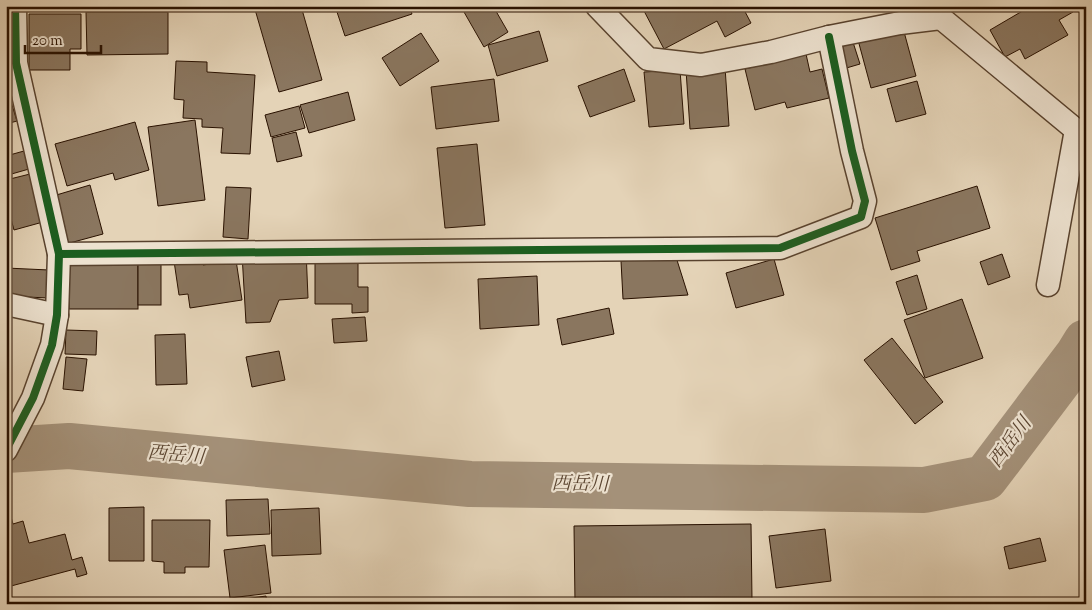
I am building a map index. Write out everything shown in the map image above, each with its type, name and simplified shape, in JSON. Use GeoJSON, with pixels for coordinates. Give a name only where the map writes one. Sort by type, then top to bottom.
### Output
{"type":"FeatureCollection","features":[{"type":"Feature","properties":{"kind":"street"},"geometry":{"type":"LineString","coordinates":[[6,450],[33,398],[52,345],[57,315],[59,254],[11,62],[15,6]]}},
{"type":"Feature","properties":{"kind":"street"},"geometry":{"type":"LineString","coordinates":[[597,6],[648,59],[701,65],[771,52],[940,12],[1081,130],[1048,284]]}},
{"type":"Feature","properties":{"kind":"street"},"geometry":{"type":"LineString","coordinates":[[59,254],[780,248],[861,217],[865,201],[852,151],[829,37]]}},
{"type":"Feature","properties":{"kind":"street"},"geometry":{"type":"LineString","coordinates":[[6,304],[57,315]]}},
{"type":"Feature","properties":{"kind":"building"},"geometry":{"type":"Polygon","coordinates":[[[23,6],[66,6],[66,9],[23,8],[23,6]]]}},
{"type":"Feature","properties":{"kind":"building"},"geometry":{"type":"Polygon","coordinates":[[[254,6],[301,6],[322,80],[279,92],[254,6]]]}},
{"type":"Feature","properties":{"kind":"building"},"geometry":{"type":"Polygon","coordinates":[[[335,6],[409,6],[412,14],[345,36],[335,6]]]}},
{"type":"Feature","properties":{"kind":"building"},"geometry":{"type":"Polygon","coordinates":[[[475,6],[493,6],[508,32],[484,47],[464,12],[475,6]]]}},
{"type":"Feature","properties":{"kind":"building"},"geometry":{"type":"Polygon","coordinates":[[[648,6],[742,6],[751,23],[725,37],[717,21],[664,49],[643,9],[648,6]]]}},
{"type":"Feature","properties":{"kind":"building"},"geometry":{"type":"Polygon","coordinates":[[[1031,6],[1069,6],[1073,12],[1059,20],[1068,35],[1025,59],[1020,49],[1005,57],[990,30],[1031,6]]]}},
{"type":"Feature","properties":{"kind":"building"},"geometry":{"type":"Polygon","coordinates":[[[86,12],[168,12],[168,54],[87,55],[86,12]]]}},
{"type":"Feature","properties":{"kind":"building"},"geometry":{"type":"Polygon","coordinates":[[[29,14],[81,14],[81,49],[70,49],[70,70],[29,70],[29,14]]]}},
{"type":"Feature","properties":{"kind":"building"},"geometry":{"type":"Polygon","coordinates":[[[903,28],[916,76],[871,88],[858,40],[903,28]]]}},
{"type":"Feature","properties":{"kind":"building"},"geometry":{"type":"Polygon","coordinates":[[[539,31],[548,61],[497,76],[488,45],[539,31]]]}},
{"type":"Feature","properties":{"kind":"building"},"geometry":{"type":"Polygon","coordinates":[[[421,33],[439,61],[400,86],[382,58],[421,33]]]}},
{"type":"Feature","properties":{"kind":"building"},"geometry":{"type":"Polygon","coordinates":[[[851,36],[860,64],[843,69],[834,42],[851,36]]]}},
{"type":"Feature","properties":{"kind":"building"},"geometry":{"type":"Polygon","coordinates":[[[806,54],[810,72],[822,69],[829,98],[787,108],[785,102],[755,110],[745,69],[806,54]]]}},
{"type":"Feature","properties":{"kind":"building"},"geometry":{"type":"Polygon","coordinates":[[[176,61],[207,62],[207,72],[255,75],[250,154],[221,153],[223,128],[202,127],[202,119],[183,118],[184,100],[174,99],[176,61]]]}},
{"type":"Feature","properties":{"kind":"building"},"geometry":{"type":"Polygon","coordinates":[[[725,67],[729,126],[690,129],[686,70],[725,67]]]}},
{"type":"Feature","properties":{"kind":"building"},"geometry":{"type":"Polygon","coordinates":[[[624,69],[635,101],[590,117],[578,86],[624,69]]]}},
{"type":"Feature","properties":{"kind":"building"},"geometry":{"type":"Polygon","coordinates":[[[680,70],[684,124],[649,127],[644,72],[680,70]]]}},
{"type":"Feature","properties":{"kind":"building"},"geometry":{"type":"Polygon","coordinates":[[[494,79],[499,121],[436,129],[431,87],[494,79]]]}},
{"type":"Feature","properties":{"kind":"building"},"geometry":{"type":"Polygon","coordinates":[[[917,81],[926,114],[896,122],[887,89],[917,81]]]}},
{"type":"Feature","properties":{"kind":"building"},"geometry":{"type":"Polygon","coordinates":[[[6,86],[17,121],[6,124],[6,86]]]}},
{"type":"Feature","properties":{"kind":"building"},"geometry":{"type":"Polygon","coordinates":[[[348,92],[355,120],[309,133],[300,105],[348,92]]]}},
{"type":"Feature","properties":{"kind":"building"},"geometry":{"type":"Polygon","coordinates":[[[299,106],[305,128],[271,137],[265,115],[299,106]]]}},
{"type":"Feature","properties":{"kind":"building"},"geometry":{"type":"Polygon","coordinates":[[[195,120],[205,200],[158,206],[148,127],[195,120]]]}},
{"type":"Feature","properties":{"kind":"building"},"geometry":{"type":"Polygon","coordinates":[[[135,122],[149,170],[115,180],[113,173],[67,186],[55,144],[135,122]]]}},
{"type":"Feature","properties":{"kind":"building"},"geometry":{"type":"Polygon","coordinates":[[[296,132],[302,156],[277,162],[272,138],[296,132]]]}},
{"type":"Feature","properties":{"kind":"building"},"geometry":{"type":"Polygon","coordinates":[[[477,144],[485,225],[445,228],[437,148],[477,144]]]}},
{"type":"Feature","properties":{"kind":"building"},"geometry":{"type":"Polygon","coordinates":[[[24,151],[29,169],[8,175],[6,156],[24,151]]]}},
{"type":"Feature","properties":{"kind":"building"},"geometry":{"type":"Polygon","coordinates":[[[30,174],[43,222],[14,230],[6,200],[6,180],[30,174]]]}},
{"type":"Feature","properties":{"kind":"building"},"geometry":{"type":"Polygon","coordinates":[[[90,185],[103,234],[66,244],[53,196],[90,185]]]}},
{"type":"Feature","properties":{"kind":"building"},"geometry":{"type":"Polygon","coordinates":[[[977,186],[990,228],[917,251],[920,261],[891,270],[875,218],[977,186]]]}},
{"type":"Feature","properties":{"kind":"building"},"geometry":{"type":"Polygon","coordinates":[[[226,187],[251,188],[248,239],[223,237],[226,187]]]}},
{"type":"Feature","properties":{"kind":"building"},"geometry":{"type":"Polygon","coordinates":[[[306,250],[308,298],[279,300],[270,322],[246,323],[242,254],[306,250]]]}},
{"type":"Feature","properties":{"kind":"building"},"geometry":{"type":"Polygon","coordinates":[[[1002,254],[1010,277],[988,285],[980,262],[1002,254]]]}},
{"type":"Feature","properties":{"kind":"building"},"geometry":{"type":"Polygon","coordinates":[[[315,257],[358,257],[358,287],[368,287],[368,312],[352,313],[352,304],[315,304],[315,257]]]}},
{"type":"Feature","properties":{"kind":"building"},"geometry":{"type":"Polygon","coordinates":[[[676,257],[688,295],[623,299],[621,261],[676,257]]]}},
{"type":"Feature","properties":{"kind":"building"},"geometry":{"type":"Polygon","coordinates":[[[202,258],[203,265],[236,260],[242,300],[190,308],[188,294],[179,295],[174,261],[202,258]]]}},
{"type":"Feature","properties":{"kind":"building"},"geometry":{"type":"Polygon","coordinates":[[[774,259],[784,295],[736,308],[726,273],[774,259]]]}},
{"type":"Feature","properties":{"kind":"building"},"geometry":{"type":"Polygon","coordinates":[[[69,262],[138,262],[138,309],[69,309],[69,262]]]}},
{"type":"Feature","properties":{"kind":"building"},"geometry":{"type":"Polygon","coordinates":[[[138,262],[161,262],[161,305],[138,305],[138,262]]]}},
{"type":"Feature","properties":{"kind":"building"},"geometry":{"type":"Polygon","coordinates":[[[6,268],[49,270],[48,298],[6,296],[6,268]]]}},
{"type":"Feature","properties":{"kind":"building"},"geometry":{"type":"Polygon","coordinates":[[[917,275],[927,309],[907,315],[896,282],[917,275]]]}},
{"type":"Feature","properties":{"kind":"building"},"geometry":{"type":"Polygon","coordinates":[[[537,276],[539,325],[480,329],[478,279],[537,276]]]}},
{"type":"Feature","properties":{"kind":"building"},"geometry":{"type":"Polygon","coordinates":[[[962,299],[983,358],[925,378],[904,320],[962,299]]]}},
{"type":"Feature","properties":{"kind":"building"},"geometry":{"type":"Polygon","coordinates":[[[609,308],[614,334],[562,345],[557,319],[609,308]]]}},
{"type":"Feature","properties":{"kind":"building"},"geometry":{"type":"Polygon","coordinates":[[[365,317],[367,341],[334,343],[332,319],[365,317]]]}},
{"type":"Feature","properties":{"kind":"building"},"geometry":{"type":"Polygon","coordinates":[[[66,330],[97,331],[96,355],[65,354],[66,330]]]}},
{"type":"Feature","properties":{"kind":"building"},"geometry":{"type":"Polygon","coordinates":[[[185,334],[187,384],[156,385],[155,335],[185,334]]]}},
{"type":"Feature","properties":{"kind":"building"},"geometry":{"type":"Polygon","coordinates":[[[892,338],[943,402],[915,424],[864,360],[892,338]]]}},
{"type":"Feature","properties":{"kind":"building"},"geometry":{"type":"Polygon","coordinates":[[[279,351],[285,380],[252,387],[246,357],[279,351]]]}},
{"type":"Feature","properties":{"kind":"building"},"geometry":{"type":"Polygon","coordinates":[[[66,357],[87,359],[83,391],[63,389],[66,357]]]}},
{"type":"Feature","properties":{"kind":"building"},"geometry":{"type":"Polygon","coordinates":[[[268,499],[270,534],[227,536],[226,500],[268,499]]]}},
{"type":"Feature","properties":{"kind":"building"},"geometry":{"type":"Polygon","coordinates":[[[7,503],[13,524],[23,521],[29,543],[65,534],[72,560],[82,557],[87,574],[77,577],[75,569],[11,586],[6,568],[7,503]]]}},
{"type":"Feature","properties":{"kind":"building"},"geometry":{"type":"Polygon","coordinates":[[[144,507],[144,561],[109,561],[109,508],[144,507]]]}},
{"type":"Feature","properties":{"kind":"building"},"geometry":{"type":"Polygon","coordinates":[[[319,508],[321,554],[272,556],[271,510],[319,508]]]}},
{"type":"Feature","properties":{"kind":"building"},"geometry":{"type":"Polygon","coordinates":[[[152,520],[210,520],[209,567],[185,567],[185,573],[164,573],[164,562],[152,561],[152,520]]]}},
{"type":"Feature","properties":{"kind":"building"},"geometry":{"type":"Polygon","coordinates":[[[751,524],[752,600],[575,602],[574,526],[751,524]]]}},
{"type":"Feature","properties":{"kind":"building"},"geometry":{"type":"Polygon","coordinates":[[[825,529],[831,581],[776,588],[769,536],[825,529]]]}},
{"type":"Feature","properties":{"kind":"building"},"geometry":{"type":"Polygon","coordinates":[[[1040,538],[1046,561],[1009,569],[1004,547],[1040,538]]]}},
{"type":"Feature","properties":{"kind":"building"},"geometry":{"type":"Polygon","coordinates":[[[265,545],[271,593],[230,598],[224,550],[265,545]]]}},
{"type":"Feature","properties":{"kind":"building"},"geometry":{"type":"Polygon","coordinates":[[[266,596],[267,604],[223,604],[223,602],[266,596]]]}},
{"type":"Feature","properties":{"kind":"waterway","name":"西岳川"},"geometry":{"type":"LineString","coordinates":[[6,450],[69,446],[470,484],[924,490],[985,478],[1086,342]]}},
{"type":"Feature","properties":{"kind":"cycle path"},"geometry":{"type":"LineString","coordinates":[[6,450],[33,398],[52,345],[57,315],[59,254],[16,63],[15,6]]}},
{"type":"Feature","properties":{"kind":"cycle path"},"geometry":{"type":"LineString","coordinates":[[59,254],[780,248],[861,217],[865,201],[852,151],[829,37]]}}]}
